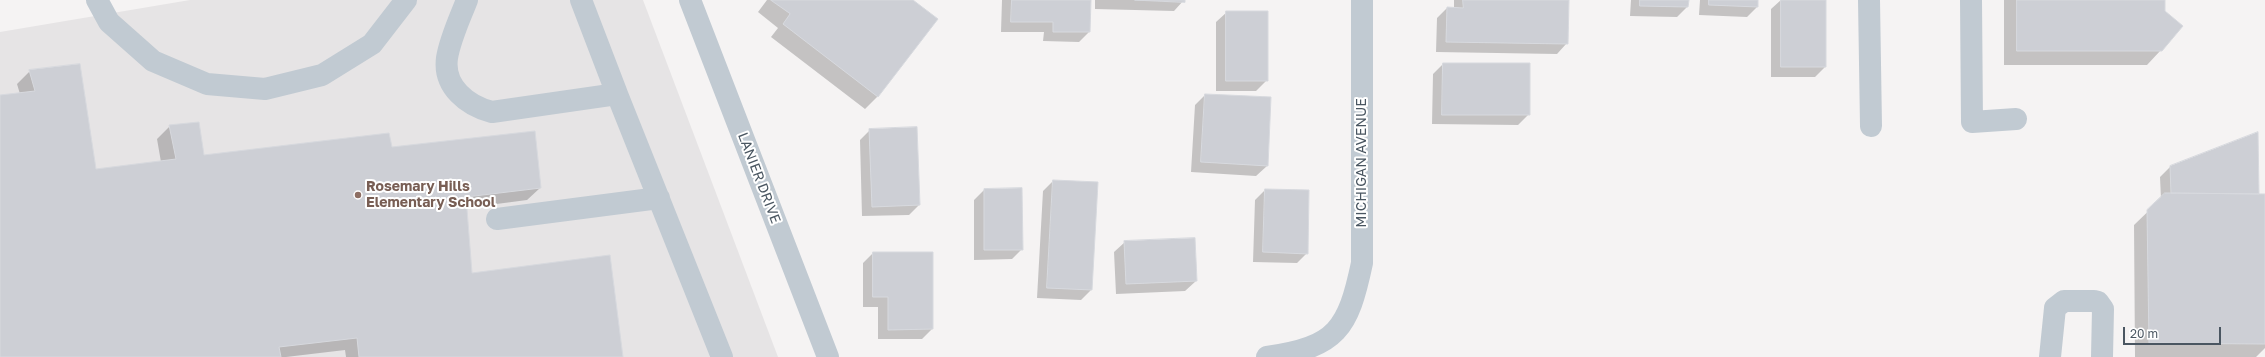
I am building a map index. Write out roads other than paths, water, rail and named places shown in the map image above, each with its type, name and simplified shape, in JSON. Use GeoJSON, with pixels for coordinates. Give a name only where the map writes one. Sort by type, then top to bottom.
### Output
{"type":"FeatureCollection","features":[{"type":"Feature","properties":{"kind":"street"},"geometry":{"type":"LineString","coordinates":[[97,0],[109,22],[153,61],[207,84],[265,89],[322,75],[372,44],[406,0]]}},
{"type":"Feature","properties":{"kind":"street"},"geometry":{"type":"LineString","coordinates":[[467,0],[447,59],[448,74],[454,88],[464,100],[477,108],[492,112],[617,94]]}},
{"type":"Feature","properties":{"kind":"street"},"geometry":{"type":"LineString","coordinates":[[581,0],[722,357]]}},
{"type":"Feature","properties":{"kind":"street","name":"LANIER DRIVE"},"geometry":{"type":"LineString","coordinates":[[690,0],[828,357]]}},
{"type":"Feature","properties":{"kind":"street","name":"MICHIGAN AVENUE"},"geometry":{"type":"LineString","coordinates":[[1267,357],[1310,349],[1335,332],[1344,322],[1355,298],[1362,263],[1362,0]]}},
{"type":"Feature","properties":{"kind":"street"},"geometry":{"type":"LineString","coordinates":[[1869,0],[1871,126]]}},
{"type":"Feature","properties":{"kind":"street"},"geometry":{"type":"LineString","coordinates":[[1970,0],[1972,122],[2016,119]]}},
{"type":"Feature","properties":{"kind":"street"},"geometry":{"type":"LineString","coordinates":[[497,219],[659,198]]}},
{"type":"Feature","properties":{"kind":"street"},"geometry":{"type":"LineString","coordinates":[[2050,357],[2055,308],[2064,301],[2094,301],[2098,302],[2103,308],[2102,357]]}},
{"type":"Feature","properties":{"kind":"place","name":"Rosemary Hills Elementary School"},"geometry":{"type":"Point","coordinates":[358,195]}}]}
